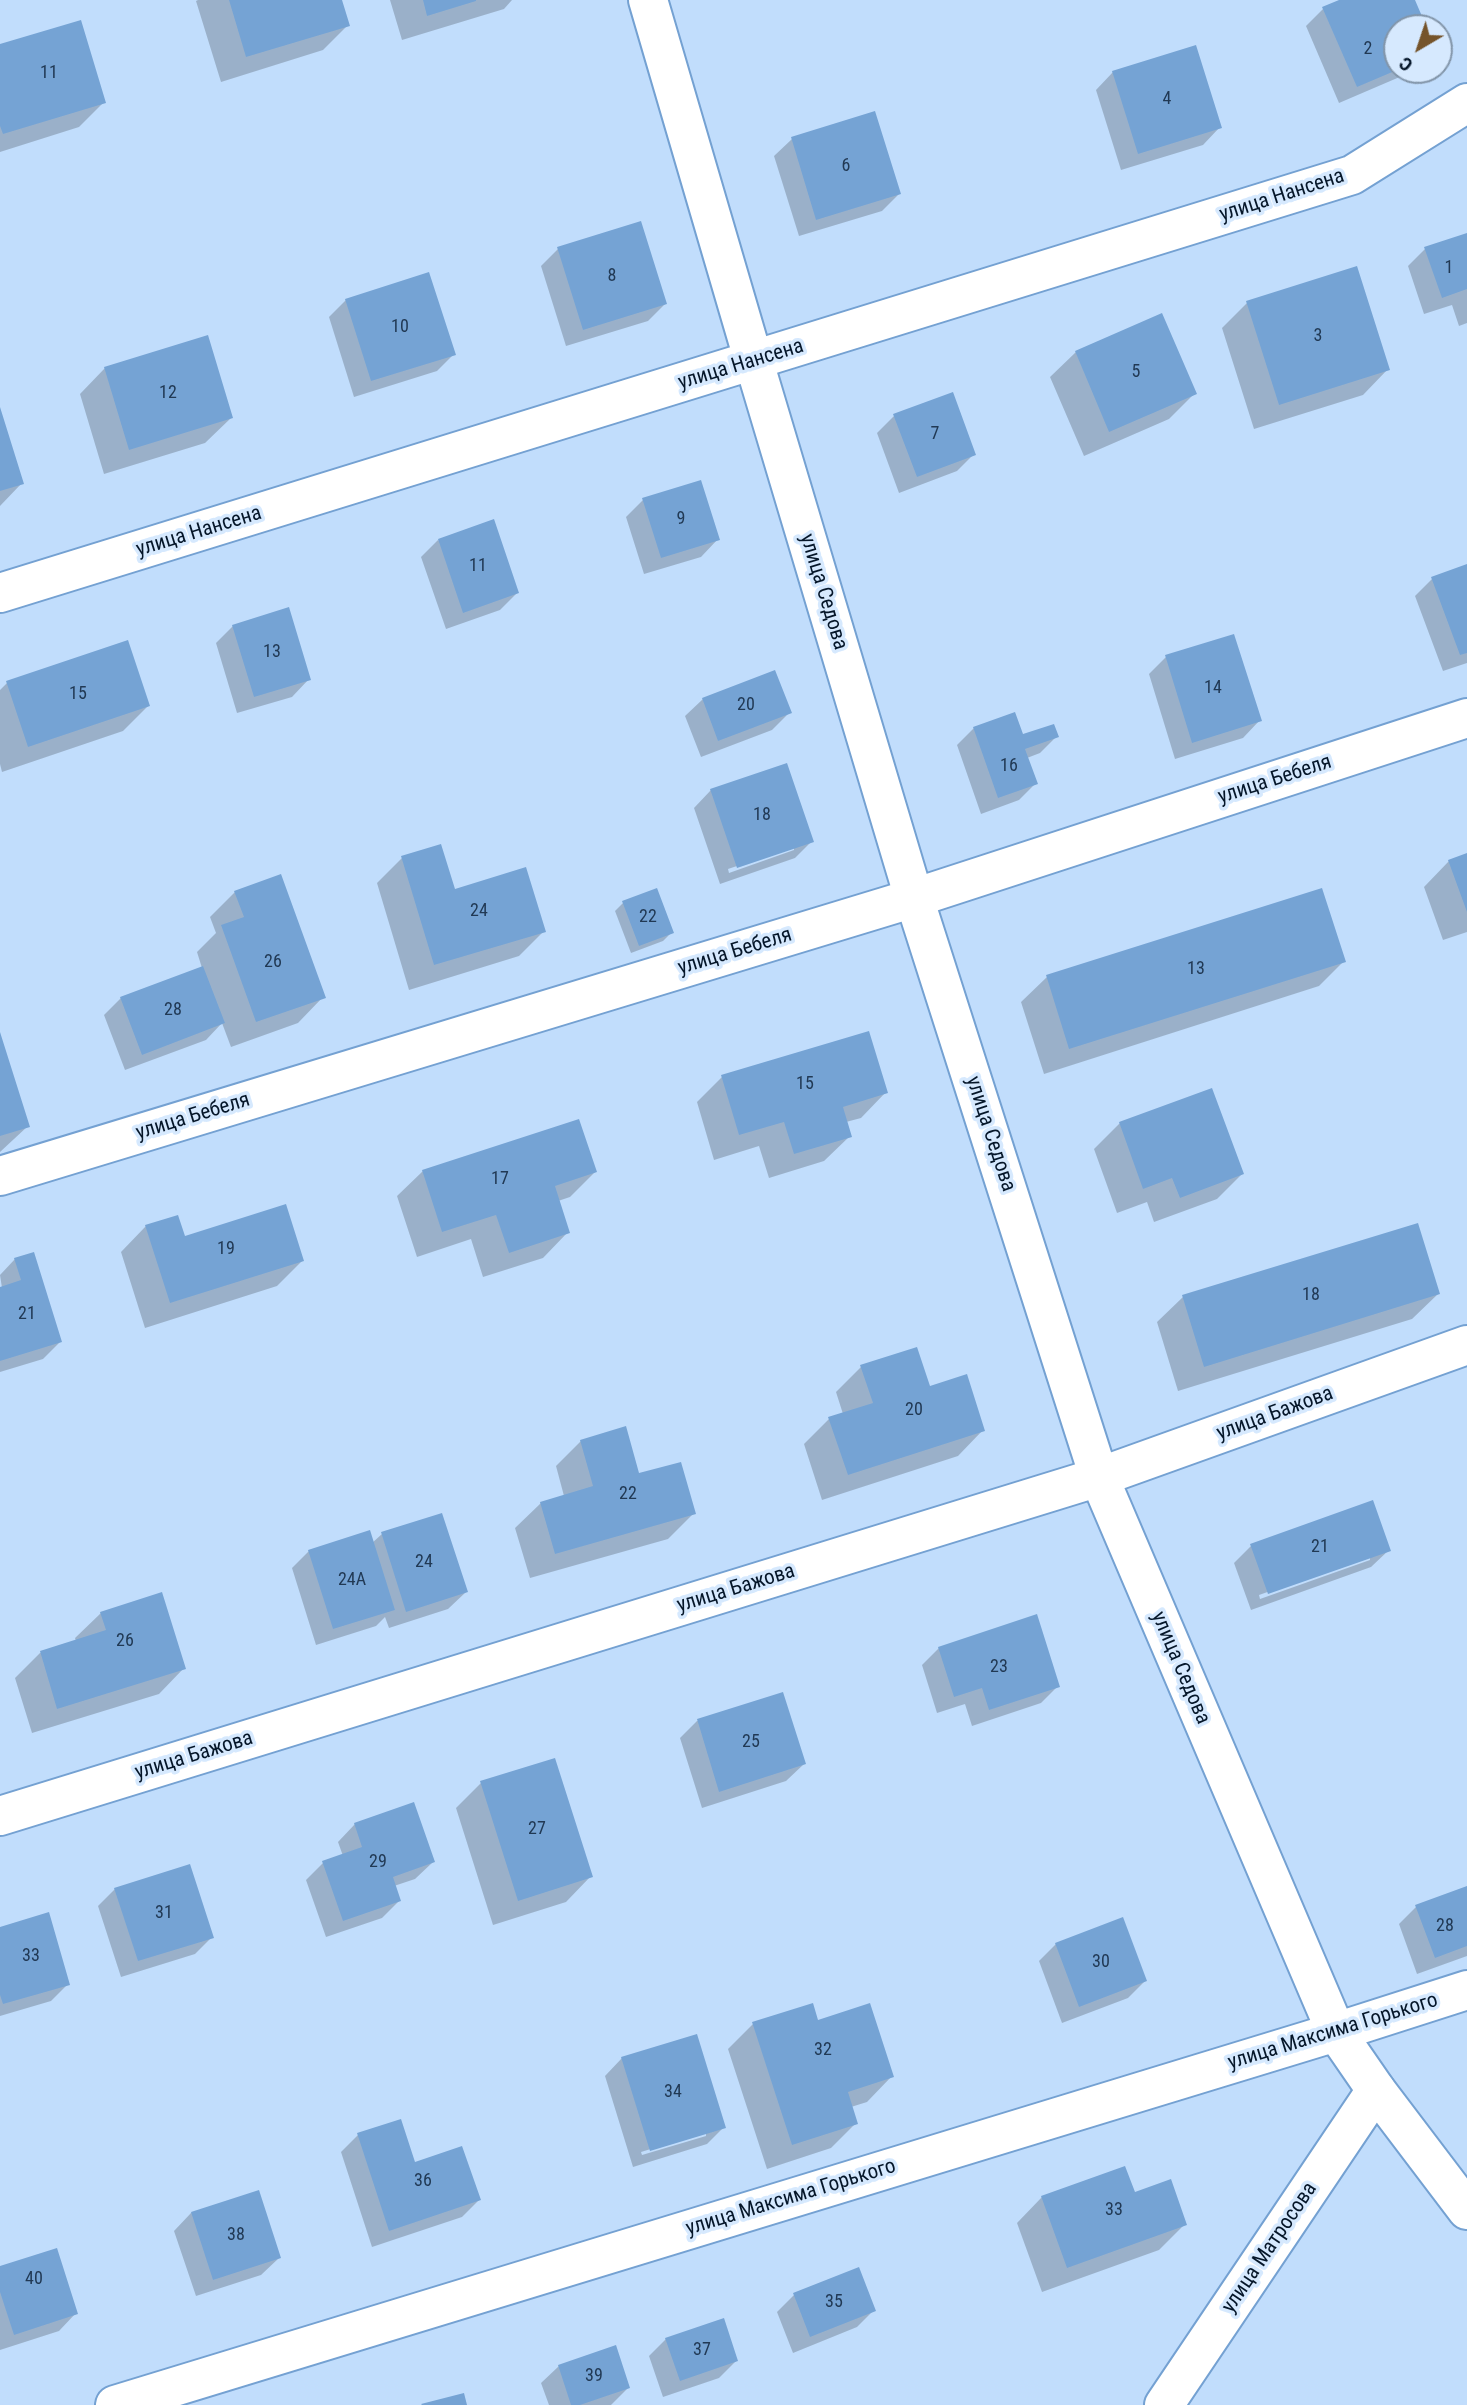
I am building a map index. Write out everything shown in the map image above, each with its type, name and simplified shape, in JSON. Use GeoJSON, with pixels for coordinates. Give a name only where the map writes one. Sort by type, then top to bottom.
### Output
{"type":"FeatureCollection","features":[{"type":"Feature","properties":{"kind":"street","name":"улица Седова"},"geometry":{"type":"LineString","coordinates":[[648,0],[914,898],[1099,1477],[1336,2032],[1376,2090],[1467,2210]]}},
{"type":"Feature","properties":{"kind":"street","name":"улица Нансена"},"geometry":{"type":"LineString","coordinates":[[0,593],[1352,175],[1467,103]]}},
{"type":"Feature","properties":{"kind":"street","name":"улица Бебеля"},"geometry":{"type":"LineString","coordinates":[[0,1176],[914,898],[1467,718]]}},
{"type":"Feature","properties":{"kind":"street","name":"улица Бажова"},"geometry":{"type":"LineString","coordinates":[[0,1816],[1099,1477],[1467,1345]]}},
{"type":"Feature","properties":{"kind":"street","name":"улица Максима Горького"},"geometry":{"type":"LineString","coordinates":[[115,2405],[1467,1990]]}},
{"type":"Feature","properties":{"kind":"street","name":"улица Матросова"},"geometry":{"type":"LineString","coordinates":[[1164,2405],[1376,2090]]}},
{"type":"Feature","properties":{"kind":"building"},"geometry":{"type":"Polygon","coordinates":[[[229,0],[342,0],[350,26],[246,57],[229,0]]]}},
{"type":"Feature","properties":{"kind":"building"},"geometry":{"type":"Polygon","coordinates":[[[423,0],[476,0],[476,1],[427,16],[423,0]]]}},
{"type":"Feature","properties":{"kind":"building"},"geometry":{"type":"Polygon","coordinates":[[[1339,0],[1415,0],[1421,14],[1383,14],[1383,76],[1357,87],[1322,7],[1339,0]]]}},
{"type":"Feature","properties":{"kind":"building"},"geometry":{"type":"Polygon","coordinates":[[[81,20],[106,103],[3,134],[0,126],[0,44],[81,20]]]}},
{"type":"Feature","properties":{"kind":"building"},"geometry":{"type":"Polygon","coordinates":[[[1196,45],[1222,128],[1138,154],[1112,71],[1196,45]]]}},
{"type":"Feature","properties":{"kind":"building"},"geometry":{"type":"Polygon","coordinates":[[[875,111],[901,194],[816,220],[791,137],[875,111]]]}},
{"type":"Feature","properties":{"kind":"building"},"geometry":{"type":"Polygon","coordinates":[[[641,221],[667,304],[583,330],[557,247],[641,221]]]}},
{"type":"Feature","properties":{"kind":"building"},"geometry":{"type":"Polygon","coordinates":[[[1467,233],[1467,289],[1442,298],[1424,247],[1467,233]]]}},
{"type":"Feature","properties":{"kind":"building"},"geometry":{"type":"Polygon","coordinates":[[[1357,266],[1390,370],[1279,405],[1246,301],[1357,266]]]}},
{"type":"Feature","properties":{"kind":"building"},"geometry":{"type":"Polygon","coordinates":[[[429,272],[456,355],[371,381],[345,299],[429,272]]]}},
{"type":"Feature","properties":{"kind":"building"},"geometry":{"type":"Polygon","coordinates":[[[1162,313],[1197,394],[1109,432],[1075,351],[1162,313]]]}},
{"type":"Feature","properties":{"kind":"building"},"geometry":{"type":"Polygon","coordinates":[[[208,335],[233,418],[129,450],[104,367],[208,335]]]}},
{"type":"Feature","properties":{"kind":"building"},"geometry":{"type":"Polygon","coordinates":[[[953,392],[976,455],[917,477],[893,414],[953,392]]]}},
{"type":"Feature","properties":{"kind":"building"},"geometry":{"type":"Polygon","coordinates":[[[0,407],[24,484],[0,491],[0,407]]]}},
{"type":"Feature","properties":{"kind":"building"},"geometry":{"type":"Polygon","coordinates":[[[701,480],[720,540],[661,558],[642,498],[701,480]]]}},
{"type":"Feature","properties":{"kind":"building"},"geometry":{"type":"Polygon","coordinates":[[[494,519],[519,593],[463,613],[438,539],[494,519]]]}},
{"type":"Feature","properties":{"kind":"building"},"geometry":{"type":"Polygon","coordinates":[[[1467,564],[1467,653],[1460,655],[1431,577],[1467,564]]]}},
{"type":"Feature","properties":{"kind":"building"},"geometry":{"type":"Polygon","coordinates":[[[289,607],[311,680],[254,697],[232,625],[289,607]]]}},
{"type":"Feature","properties":{"kind":"building"},"geometry":{"type":"Polygon","coordinates":[[[1234,634],[1262,721],[1192,743],[1165,655],[1234,634]]]}},
{"type":"Feature","properties":{"kind":"building"},"geometry":{"type":"Polygon","coordinates":[[[128,640],[150,706],[28,747],[6,681],[128,640]]]}},
{"type":"Feature","properties":{"kind":"building"},"geometry":{"type":"Polygon","coordinates":[[[775,670],[792,713],[718,741],[702,698],[775,670]]]}},
{"type":"Feature","properties":{"kind":"building"},"geometry":{"type":"Polygon","coordinates":[[[1015,712],[1023,734],[1054,724],[1059,737],[1025,749],[1038,784],[998,798],[973,727],[1015,712]]]}},
{"type":"Feature","properties":{"kind":"building"},"geometry":{"type":"Polygon","coordinates":[[[787,763],[814,842],[737,868],[710,789],[787,763]]]}},
{"type":"Feature","properties":{"kind":"building"},"geometry":{"type":"Polygon","coordinates":[[[441,844],[455,889],[526,867],[546,932],[434,965],[401,856],[441,844]]]}},
{"type":"Feature","properties":{"kind":"building"},"geometry":{"type":"Polygon","coordinates":[[[1467,853],[1467,912],[1448,860],[1467,853]]]}},
{"type":"Feature","properties":{"kind":"building"},"geometry":{"type":"Polygon","coordinates":[[[281,874],[326,998],[256,1022],[221,925],[244,917],[234,891],[281,874]]]}},
{"type":"Feature","properties":{"kind":"building"},"geometry":{"type":"Polygon","coordinates":[[[657,888],[674,933],[639,946],[622,901],[657,888]]]}},
{"type":"Feature","properties":{"kind":"building"},"geometry":{"type":"Polygon","coordinates":[[[1322,888],[1346,962],[1069,1049],[1046,975],[1322,888]]]}},
{"type":"Feature","properties":{"kind":"building"},"geometry":{"type":"Polygon","coordinates":[[[203,966],[225,1023],[142,1055],[120,997],[203,966]]]}},
{"type":"Feature","properties":{"kind":"building"},"geometry":{"type":"Polygon","coordinates":[[[869,1031],[888,1093],[843,1107],[852,1137],[794,1154],[784,1122],[739,1135],[721,1075],[869,1031]]]}},
{"type":"Feature","properties":{"kind":"building"},"geometry":{"type":"Polygon","coordinates":[[[0,1032],[30,1127],[0,1136],[0,1032]]]}},
{"type":"Feature","properties":{"kind":"building"},"geometry":{"type":"Polygon","coordinates":[[[1212,1088],[1244,1174],[1180,1198],[1172,1178],[1143,1189],[1119,1122],[1212,1088]]]}},
{"type":"Feature","properties":{"kind":"building"},"geometry":{"type":"Polygon","coordinates":[[[579,1119],[597,1172],[555,1186],[570,1233],[509,1253],[496,1215],[442,1232],[422,1170],[579,1119]]]}},
{"type":"Feature","properties":{"kind":"building"},"geometry":{"type":"Polygon","coordinates":[[[286,1204],[304,1261],[170,1303],[145,1225],[178,1215],[185,1236],[286,1204]]]}},
{"type":"Feature","properties":{"kind":"building"},"geometry":{"type":"Polygon","coordinates":[[[1418,1223],[1440,1294],[1204,1367],[1182,1295],[1418,1223]]]}},
{"type":"Feature","properties":{"kind":"building"},"geometry":{"type":"Polygon","coordinates":[[[34,1252],[62,1342],[0,1361],[0,1287],[21,1280],[14,1258],[34,1252]]]}},
{"type":"Feature","properties":{"kind":"building"},"geometry":{"type":"Polygon","coordinates":[[[917,1347],[930,1386],[967,1374],[985,1431],[848,1475],[828,1417],[873,1403],[860,1365],[917,1347]]]}},
{"type":"Feature","properties":{"kind":"building"},"geometry":{"type":"Polygon","coordinates":[[[626,1426],[639,1473],[681,1462],[696,1514],[555,1554],[540,1502],[593,1486],[580,1440],[626,1426]]]}},
{"type":"Feature","properties":{"kind":"building"},"geometry":{"type":"Polygon","coordinates":[[[1373,1500],[1391,1551],[1268,1594],[1250,1544],[1373,1500]]]}},
{"type":"Feature","properties":{"kind":"building"},"geometry":{"type":"Polygon","coordinates":[[[442,1513],[468,1592],[406,1612],[381,1532],[442,1513]]]}},
{"type":"Feature","properties":{"kind":"building"},"geometry":{"type":"Polygon","coordinates":[[[370,1530],[395,1610],[333,1629],[308,1550],[370,1530]]]}},
{"type":"Feature","properties":{"kind":"building"},"geometry":{"type":"Polygon","coordinates":[[[162,1592],[186,1669],[57,1709],[40,1651],[106,1630],[100,1612],[162,1592]]]}},
{"type":"Feature","properties":{"kind":"building"},"geometry":{"type":"Polygon","coordinates":[[[1037,1614],[1060,1687],[989,1710],[982,1688],[954,1697],[938,1647],[1037,1614]]]}},
{"type":"Feature","properties":{"kind":"building"},"geometry":{"type":"Polygon","coordinates":[[[783,1692],[806,1764],[719,1792],[697,1719],[783,1692]]]}},
{"type":"Feature","properties":{"kind":"building"},"geometry":{"type":"Polygon","coordinates":[[[555,1758],[593,1877],[518,1901],[480,1781],[555,1758]]]}},
{"type":"Feature","properties":{"kind":"building"},"geometry":{"type":"Polygon","coordinates":[[[414,1802],[435,1862],[393,1877],[401,1901],[343,1921],[322,1861],[362,1847],[354,1823],[414,1802]]]}},
{"type":"Feature","properties":{"kind":"building"},"geometry":{"type":"Polygon","coordinates":[[[190,1864],[214,1938],[138,1961],[114,1888],[190,1864]]]}},
{"type":"Feature","properties":{"kind":"building"},"geometry":{"type":"Polygon","coordinates":[[[1467,1886],[1467,1946],[1435,1958],[1415,1905],[1467,1886]]]}},
{"type":"Feature","properties":{"kind":"building"},"geometry":{"type":"Polygon","coordinates":[[[49,1912],[70,1985],[3,2004],[0,1995],[0,1927],[49,1912]]]}},
{"type":"Feature","properties":{"kind":"building"},"geometry":{"type":"Polygon","coordinates":[[[1123,1917],[1147,1981],[1079,2007],[1055,1943],[1123,1917]]]}},
{"type":"Feature","properties":{"kind":"building"},"geometry":{"type":"Polygon","coordinates":[[[813,2003],[818,2020],[870,2003],[894,2077],[848,2092],[858,2124],[792,2145],[752,2022],[813,2003]]]}},
{"type":"Feature","properties":{"kind":"building"},"geometry":{"type":"Polygon","coordinates":[[[697,2034],[726,2128],[650,2151],[621,2057],[697,2034]]]}},
{"type":"Feature","properties":{"kind":"building"},"geometry":{"type":"Polygon","coordinates":[[[401,2119],[415,2162],[462,2146],[481,2200],[389,2231],[357,2133],[401,2119]]]}},
{"type":"Feature","properties":{"kind":"building"},"geometry":{"type":"Polygon","coordinates":[[[1125,2166],[1135,2192],[1171,2179],[1187,2225],[1067,2268],[1041,2196],[1125,2166]]]}},
{"type":"Feature","properties":{"kind":"building"},"geometry":{"type":"Polygon","coordinates":[[[259,2190],[281,2258],[213,2280],[191,2212],[259,2190]]]}},
{"type":"Feature","properties":{"kind":"building"},"geometry":{"type":"Polygon","coordinates":[[[57,2248],[78,2314],[14,2335],[0,2292],[0,2266],[57,2248]]]}},
{"type":"Feature","properties":{"kind":"building"},"geometry":{"type":"Polygon","coordinates":[[[859,2267],[876,2311],[810,2337],[793,2293],[859,2267]]]}},
{"type":"Feature","properties":{"kind":"building"},"geometry":{"type":"Polygon","coordinates":[[[724,2318],[738,2361],[680,2381],[665,2338],[724,2318]]]}},
{"type":"Feature","properties":{"kind":"building"},"geometry":{"type":"Polygon","coordinates":[[[616,2345],[630,2388],[580,2405],[571,2405],[558,2365],[616,2345]]]}},
{"type":"Feature","properties":{"kind":"building"},"geometry":{"type":"Polygon","coordinates":[[[464,2393],[467,2405],[421,2404],[464,2393]]]}}]}
